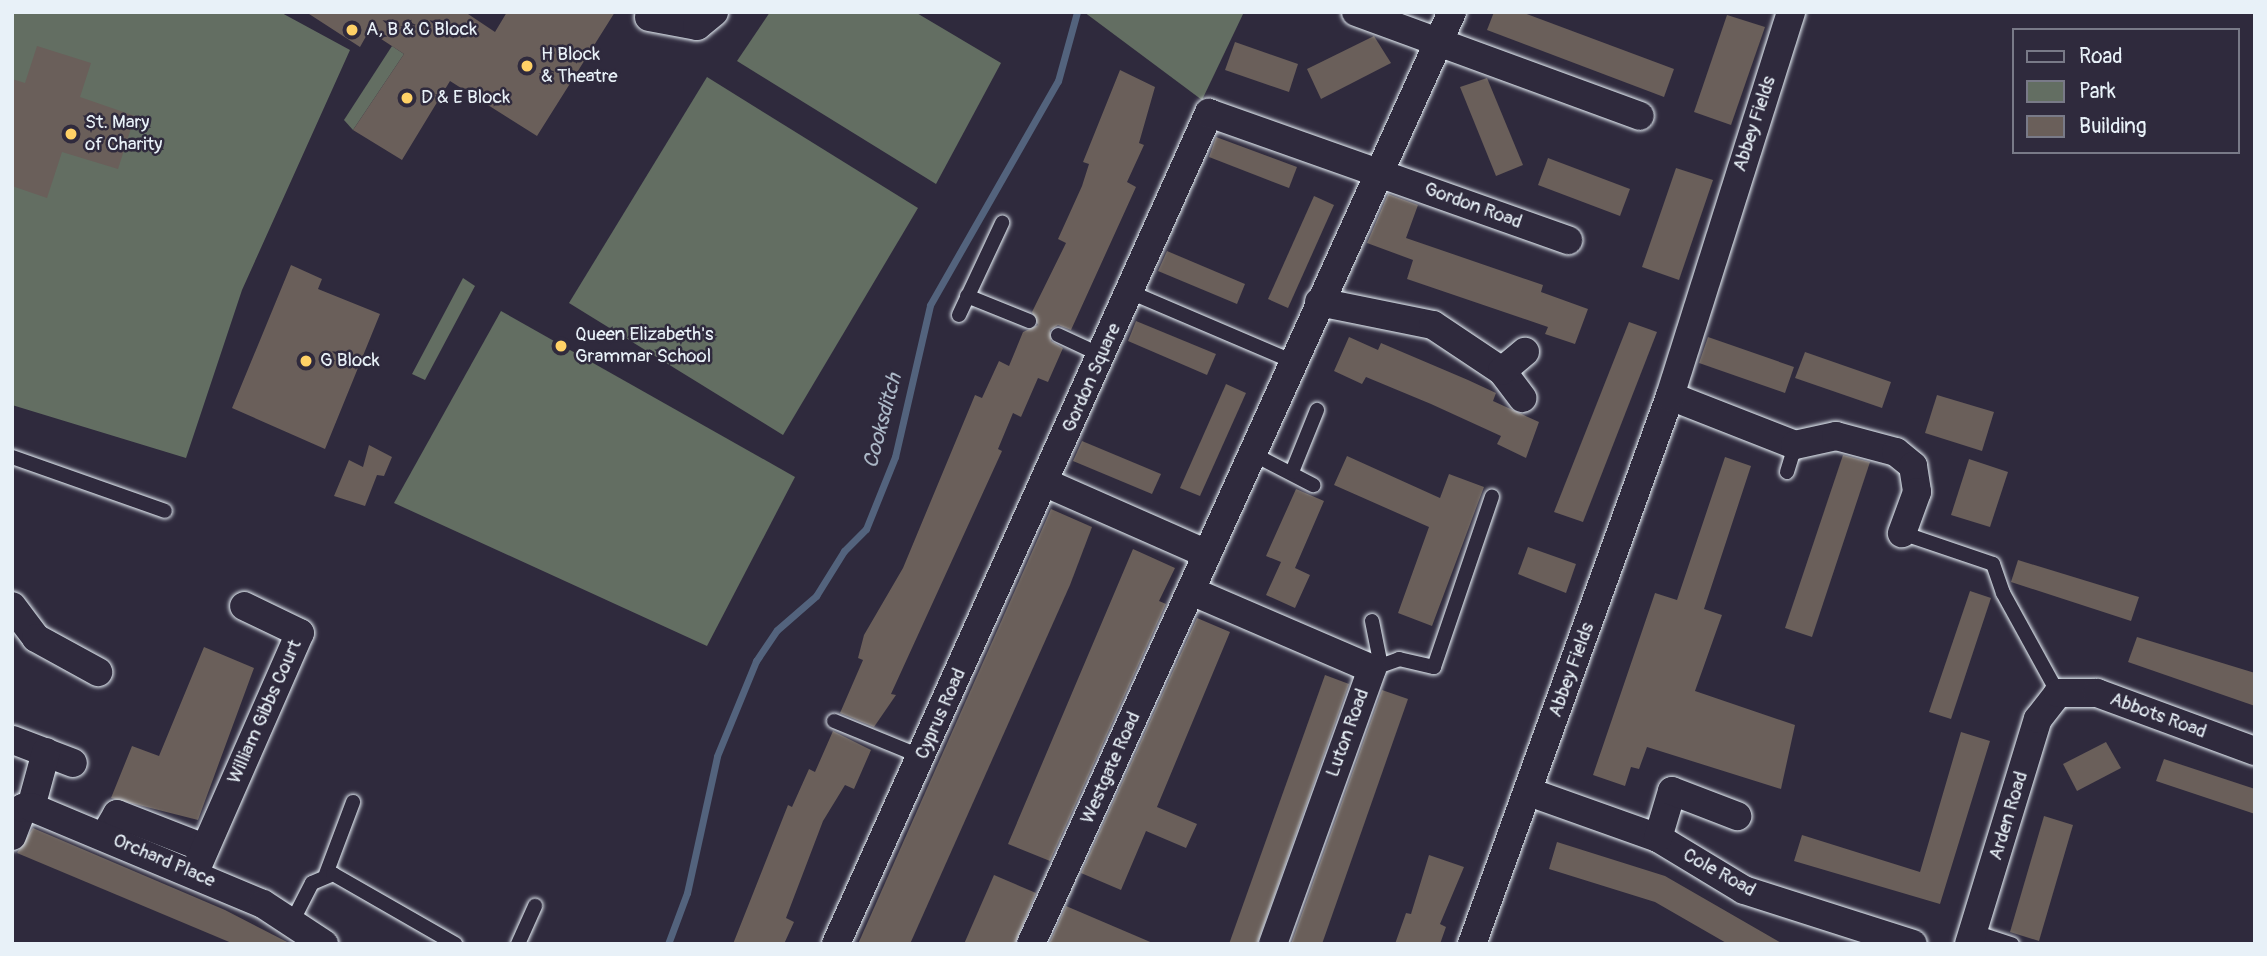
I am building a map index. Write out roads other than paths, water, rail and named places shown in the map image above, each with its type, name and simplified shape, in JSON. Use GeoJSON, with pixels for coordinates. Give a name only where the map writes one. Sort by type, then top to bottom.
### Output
{"type":"FeatureCollection","features":[{"type":"Feature","properties":{"kind":"street"},"geometry":{"type":"LineString","coordinates":[[649,17],[697,26],[714,12]]}},
{"type":"Feature","properties":{"kind":"street"},"geometry":{"type":"LineString","coordinates":[[1356,12],[1640,116]]}},
{"type":"Feature","properties":{"kind":"street"},"geometry":{"type":"LineString","coordinates":[[1191,592],[1319,302],[1452,12]]}},
{"type":"Feature","properties":{"kind":"street","name":"Abbey Fields"},"geometry":{"type":"LineString","coordinates":[[1472,944],[1670,396],[1791,12]]}},
{"type":"Feature","properties":{"kind":"street","name":"Gordon Road"},"geometry":{"type":"LineString","coordinates":[[1209,113],[1568,240]]}},
{"type":"Feature","properties":{"kind":"street","name":"Gordon Square"},"geometry":{"type":"LineString","coordinates":[[1046,484],[1209,113]]}},
{"type":"Feature","properties":{"kind":"street"},"geometry":{"type":"LineString","coordinates":[[1319,302],[1433,325],[1502,370],[1522,398]]}},
{"type":"Feature","properties":{"kind":"street"},"geometry":{"type":"LineString","coordinates":[[1502,370],[1525,352]]}},
{"type":"Feature","properties":{"kind":"street"},"geometry":{"type":"LineString","coordinates":[[1670,396],[1795,445],[1836,436],[1896,452],[1913,466],[1917,492],[1902,533]]}},
{"type":"Feature","properties":{"kind":"street"},"geometry":{"type":"LineString","coordinates":[[1046,484],[1207,555]]}},
{"type":"Feature","properties":{"kind":"street","name":"Cyprus Road"},"geometry":{"type":"LineString","coordinates":[[836,944],[1046,484]]}},
{"type":"Feature","properties":{"kind":"street","name":"Luton Road"},"geometry":{"type":"LineString","coordinates":[[1191,592],[1376,665],[1273,944]]}},
{"type":"Feature","properties":{"kind":"street","name":"Westgate Road"},"geometry":{"type":"LineString","coordinates":[[1031,944],[1191,592]]}},
{"type":"Feature","properties":{"kind":"street"},"geometry":{"type":"LineString","coordinates":[[12,606],[36,638],[98,671]]}},
{"type":"Feature","properties":{"kind":"street","name":"William Gibbs Court"},"geometry":{"type":"LineString","coordinates":[[199,861],[300,632],[244,606]]}},
{"type":"Feature","properties":{"kind":"street","name":"Abbots Road"},"geometry":{"type":"LineString","coordinates":[[2058,693],[2097,693],[2255,751]]}},
{"type":"Feature","properties":{"kind":"street","name":"Arden Road"},"geometry":{"type":"LineString","coordinates":[[1971,938],[2038,719],[2058,693]]}},
{"type":"Feature","properties":{"kind":"street"},"geometry":{"type":"LineString","coordinates":[[13,740],[73,764]]}},
{"type":"Feature","properties":{"kind":"street"},"geometry":{"type":"LineString","coordinates":[[12,836],[23,808],[31,807],[46,752]]}},
{"type":"Feature","properties":{"kind":"street"},"geometry":{"type":"LineString","coordinates":[[1658,838],[1672,791],[1737,816]]}},
{"type":"Feature","properties":{"kind":"street","name":"Cole Road"},"geometry":{"type":"LineString","coordinates":[[1529,792],[1658,838],[1744,890],[1913,944]]}},
{"type":"Feature","properties":{"kind":"street","name":"Orchard Place"},"geometry":{"type":"LineString","coordinates":[[31,807],[105,835],[199,861],[324,944]]}},
{"type":"Feature","properties":{"kind":"lane"},"geometry":{"type":"LineString","coordinates":[[959,315],[1002,223]]}},
{"type":"Feature","properties":{"kind":"lane"},"geometry":{"type":"LineString","coordinates":[[1130,292],[1294,362]]}},
{"type":"Feature","properties":{"kind":"lane"},"geometry":{"type":"LineString","coordinates":[[967,296],[1029,321]]}},
{"type":"Feature","properties":{"kind":"lane"},"geometry":{"type":"LineString","coordinates":[[1058,335],[1101,355]]}},
{"type":"Feature","properties":{"kind":"lane"},"geometry":{"type":"LineString","coordinates":[[1292,472],[1317,410]]}},
{"type":"Feature","properties":{"kind":"lane"},"geometry":{"type":"LineString","coordinates":[[1787,472],[1795,445]]}},
{"type":"Feature","properties":{"kind":"lane"},"geometry":{"type":"LineString","coordinates":[[1253,454],[1313,485]]}},
{"type":"Feature","properties":{"kind":"lane"},"geometry":{"type":"LineString","coordinates":[[12,457],[164,511]]}},
{"type":"Feature","properties":{"kind":"lane"},"geometry":{"type":"LineString","coordinates":[[1372,621],[1376,665],[1399,659],[1434,667],[1492,497]]}},
{"type":"Feature","properties":{"kind":"lane"},"geometry":{"type":"LineString","coordinates":[[1902,533],[1993,564],[2003,593],[2058,693]]}},
{"type":"Feature","properties":{"kind":"lane"},"geometry":{"type":"LineString","coordinates":[[834,721],[922,757]]}},
{"type":"Feature","properties":{"kind":"lane"},"geometry":{"type":"LineString","coordinates":[[291,924],[313,883],[326,874],[353,802]]}},
{"type":"Feature","properties":{"kind":"lane"},"geometry":{"type":"LineString","coordinates":[[326,874],[342,877],[455,944]]}},
{"type":"Feature","properties":{"kind":"lane"},"geometry":{"type":"LineString","coordinates":[[518,944],[535,906]]}},
{"type":"Feature","properties":{"kind":"lane"},"geometry":{"type":"LineString","coordinates":[[1971,938],[2012,944]]}},
{"type":"Feature","properties":{"kind":"waterway","name":"Cooksditch"},"geometry":{"type":"LineString","coordinates":[[668,944],[687,893],[717,756],[756,661],[777,630],[816,596],[844,551],[866,529],[895,457],[930,305],[1058,81],[1077,12]]}},
{"type":"Feature","properties":{"kind":"place","name":"A, B & C Block"},"geometry":{"type":"Point","coordinates":[352,30]}},
{"type":"Feature","properties":{"kind":"place","name":"H Block & Theatre"},"geometry":{"type":"Point","coordinates":[527,66]}},
{"type":"Feature","properties":{"kind":"place","name":"D & E Block"},"geometry":{"type":"Point","coordinates":[407,98]}},
{"type":"Feature","properties":{"kind":"place","name":"St. Mary of Charity"},"geometry":{"type":"Point","coordinates":[71,134]}},
{"type":"Feature","properties":{"kind":"place","name":"Queen Elizabeth's Grammar School"},"geometry":{"type":"Point","coordinates":[561,346]}},
{"type":"Feature","properties":{"kind":"place","name":"G Block"},"geometry":{"type":"Point","coordinates":[306,361]}}]}
